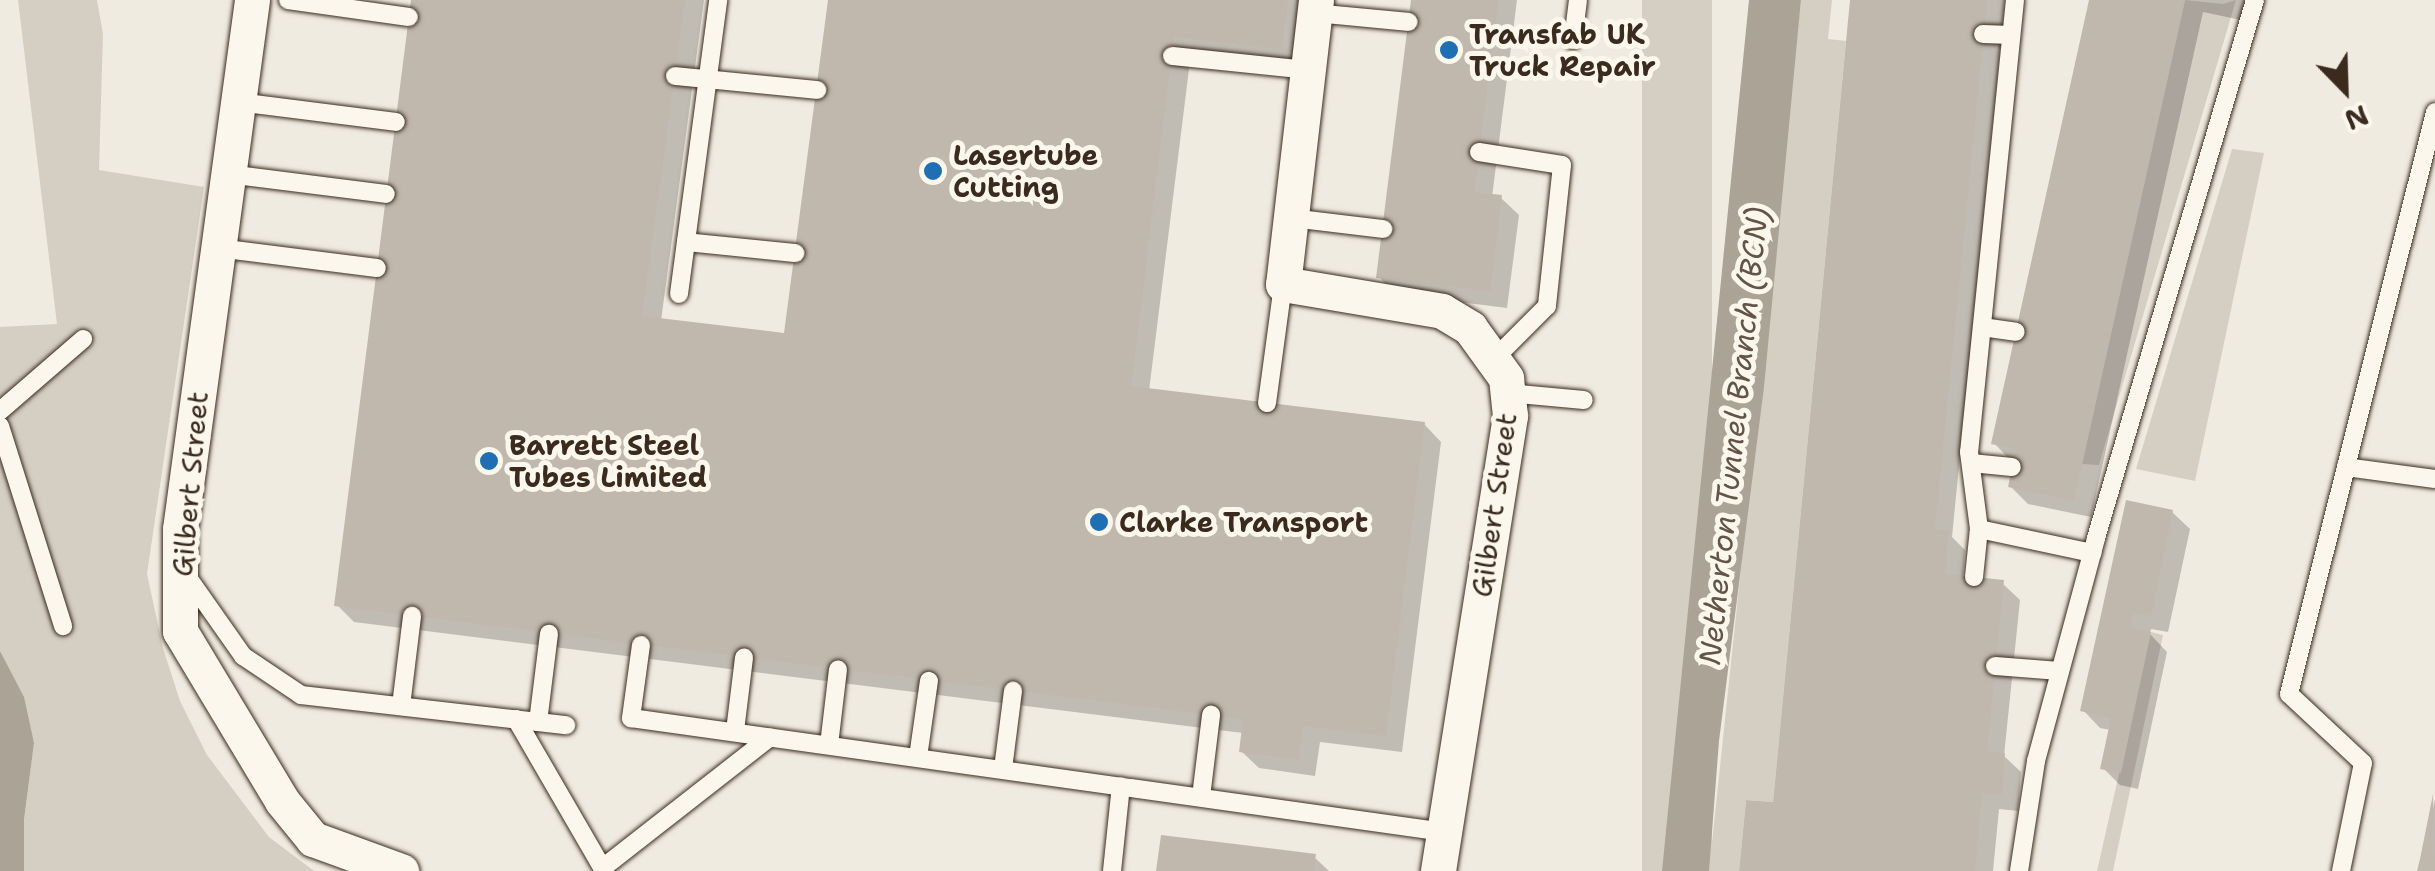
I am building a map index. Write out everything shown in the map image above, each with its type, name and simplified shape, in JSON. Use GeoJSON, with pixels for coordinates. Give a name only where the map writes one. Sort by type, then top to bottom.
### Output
{"type":"FeatureCollection","features":[{"type":"Feature","properties":{"kind":"street","name":"Gilbert Street"},"geometry":{"type":"LineString","coordinates":[[252,0],[180,529],[180,632],[282,801],[313,839],[389,869]]}},
{"type":"Feature","properties":{"kind":"street"},"geometry":{"type":"LineString","coordinates":[[1282,284],[1315,7]]}},
{"type":"Feature","properties":{"kind":"street","name":"Gilbert Street"},"geometry":{"type":"LineString","coordinates":[[1282,284],[1442,311],[1470,328],[1506,378],[1510,416],[1438,871]]}},
{"type":"Feature","properties":{"kind":"lane"},"geometry":{"type":"LineString","coordinates":[[288,0],[409,18]]}},
{"type":"Feature","properties":{"kind":"lane"},"geometry":{"type":"LineString","coordinates":[[679,294],[718,0]]}},
{"type":"Feature","properties":{"kind":"lane"},"geometry":{"type":"LineString","coordinates":[[1573,40],[1578,0]]}},
{"type":"Feature","properties":{"kind":"lane"},"geometry":{"type":"LineString","coordinates":[[1974,577],[1979,529],[1970,463],[2015,0]]}},
{"type":"Feature","properties":{"kind":"lane"},"geometry":{"type":"LineString","coordinates":[[2019,871],[2036,761],[2060,671],[2255,0]]}},
{"type":"Feature","properties":{"kind":"lane"},"geometry":{"type":"LineString","coordinates":[[1315,7],[1409,22]]}},
{"type":"Feature","properties":{"kind":"lane"},"geometry":{"type":"LineString","coordinates":[[1983,34],[2011,35]]}},
{"type":"Feature","properties":{"kind":"lane"},"geometry":{"type":"LineString","coordinates":[[1172,56],[1307,70]]}},
{"type":"Feature","properties":{"kind":"lane"},"geometry":{"type":"LineString","coordinates":[[675,76],[816,90]]}},
{"type":"Feature","properties":{"kind":"lane"},"geometry":{"type":"LineString","coordinates":[[238,102],[396,122]]}},
{"type":"Feature","properties":{"kind":"lane"},"geometry":{"type":"LineString","coordinates":[[2342,871],[2363,763],[2289,694],[2435,112]]}},
{"type":"Feature","properties":{"kind":"lane"},"geometry":{"type":"LineString","coordinates":[[1479,152],[1562,165],[1547,306],[1495,358]]}},
{"type":"Feature","properties":{"kind":"lane"},"geometry":{"type":"LineString","coordinates":[[228,174],[386,194]]}},
{"type":"Feature","properties":{"kind":"lane"},"geometry":{"type":"LineString","coordinates":[[1290,218],[1383,228]]}},
{"type":"Feature","properties":{"kind":"lane"},"geometry":{"type":"LineString","coordinates":[[686,242],[795,252]]}},
{"type":"Feature","properties":{"kind":"lane"},"geometry":{"type":"LineString","coordinates":[[218,248],[377,268]]}},
{"type":"Feature","properties":{"kind":"lane"},"geometry":{"type":"LineString","coordinates":[[1267,403],[1282,284]]}},
{"type":"Feature","properties":{"kind":"lane"},"geometry":{"type":"LineString","coordinates":[[1982,327],[2016,332]]}},
{"type":"Feature","properties":{"kind":"lane"},"geometry":{"type":"LineString","coordinates":[[0,411],[84,339]]}},
{"type":"Feature","properties":{"kind":"lane"},"geometry":{"type":"LineString","coordinates":[[1508,393],[1584,400]]}},
{"type":"Feature","properties":{"kind":"lane"},"geometry":{"type":"LineString","coordinates":[[0,426],[63,626]]}},
{"type":"Feature","properties":{"kind":"lane"},"geometry":{"type":"LineString","coordinates":[[1970,463],[2012,468]]}},
{"type":"Feature","properties":{"kind":"lane"},"geometry":{"type":"LineString","coordinates":[[2346,468],[2435,480]]}},
{"type":"Feature","properties":{"kind":"lane"},"geometry":{"type":"LineString","coordinates":[[1979,529],[2092,553]]}},
{"type":"Feature","properties":{"kind":"lane"},"geometry":{"type":"LineString","coordinates":[[180,566],[243,656],[302,695],[566,725]]}},
{"type":"Feature","properties":{"kind":"lane"},"geometry":{"type":"LineString","coordinates":[[402,706],[412,616]]}},
{"type":"Feature","properties":{"kind":"lane"},"geometry":{"type":"LineString","coordinates":[[538,722],[550,634]]}},
{"type":"Feature","properties":{"kind":"lane"},"geometry":{"type":"LineString","coordinates":[[641,645],[631,718],[1444,832]]}},
{"type":"Feature","properties":{"kind":"lane"},"geometry":{"type":"LineString","coordinates":[[735,731],[744,658]]}},
{"type":"Feature","properties":{"kind":"lane"},"geometry":{"type":"LineString","coordinates":[[1995,666],[2060,671]]}},
{"type":"Feature","properties":{"kind":"lane"},"geometry":{"type":"LineString","coordinates":[[829,745],[838,670]]}},
{"type":"Feature","properties":{"kind":"lane"},"geometry":{"type":"LineString","coordinates":[[918,757],[929,681]]}},
{"type":"Feature","properties":{"kind":"lane"},"geometry":{"type":"LineString","coordinates":[[1003,769],[1014,691]]}},
{"type":"Feature","properties":{"kind":"lane"},"geometry":{"type":"LineString","coordinates":[[1201,798],[1211,715]]}},
{"type":"Feature","properties":{"kind":"lane"},"geometry":{"type":"LineString","coordinates":[[516,720],[605,868],[770,737]]}},
{"type":"Feature","properties":{"kind":"lane"},"geometry":{"type":"LineString","coordinates":[[1112,871],[1121,786]]}},
{"type":"Feature","properties":{"kind":"shaded area"},"geometry":{"type":"Polygon","coordinates":[[[18,0],[97,0],[103,34],[99,170],[204,187],[147,574],[163,648],[180,701],[207,755],[269,837],[314,871],[24,871],[24,821],[34,742],[0,651],[0,327],[57,324],[18,0]]]}},
{"type":"Feature","properties":{"kind":"shaded area"},"geometry":{"type":"Polygon","coordinates":[[[1642,0],[1712,0],[1712,871],[1642,871],[1642,0]]]}},
{"type":"Feature","properties":{"kind":"shaded area"},"geometry":{"type":"Polygon","coordinates":[[[1801,0],[1832,0],[1828,39],[1846,41],[1773,802],[1746,800],[1739,871],[1709,871],[1801,0]]]}},
{"type":"Feature","properties":{"kind":"shaded area"},"geometry":{"type":"Polygon","coordinates":[[[2185,0],[2223,4],[2236,0],[2099,465],[2082,464],[2185,0]]]}},
{"type":"Feature","properties":{"kind":"shaded area"},"geometry":{"type":"Polygon","coordinates":[[[2232,149],[2264,153],[2195,481],[2136,469],[2232,149]]]}},
{"type":"Feature","properties":{"kind":"shaded area"},"geometry":{"type":"Polygon","coordinates":[[[2151,632],[2163,635],[2113,871],[2097,871],[2151,632]]]}},
{"type":"Feature","properties":{"kind":"water","name":"Netherton Tunnel Branch (BCN)"},"geometry":{"type":"Polygon","coordinates":[[[1749,0],[1801,0],[1764,387],[1719,741],[1709,871],[1662,871],[1749,0]]]}},
{"type":"Feature","properties":{"kind":"water"},"geometry":{"type":"Polygon","coordinates":[[[0,651],[24,697],[34,743],[24,820],[24,871],[0,871],[0,651]]]}},
{"type":"Feature","properties":{"kind":"building"},"geometry":{"type":"Polygon","coordinates":[[[411,0],[685,0],[642,316],[784,333],[828,0],[1288,0],[1282,50],[1174,37],[1131,386],[1425,422],[1386,736],[1303,726],[1299,760],[1239,752],[1243,719],[334,606],[411,0]]]}},
{"type":"Feature","properties":{"kind":"building"},"geometry":{"type":"Polygon","coordinates":[[[1411,0],[1498,0],[1474,192],[1502,195],[1490,291],[1376,278],[1411,0]]]}},
{"type":"Feature","properties":{"kind":"building"},"geometry":{"type":"Polygon","coordinates":[[[1850,0],[1987,0],[1935,529],[1949,530],[1945,574],[2004,580],[1987,751],[2005,753],[2002,794],[1982,793],[1975,871],[1739,871],[1746,800],[1773,802],[1850,0]]]}},
{"type":"Feature","properties":{"kind":"building"},"geometry":{"type":"Polygon","coordinates":[[[2089,0],[2185,0],[2074,501],[2008,487],[2016,449],[1991,444],[2089,0]]]}},
{"type":"Feature","properties":{"kind":"building"},"geometry":{"type":"Polygon","coordinates":[[[2126,500],[2173,510],[2151,616],[2134,613],[2130,627],[2151,632],[2121,773],[2100,769],[2111,718],[2080,711],[2126,500]]]}},
{"type":"Feature","properties":{"kind":"building"},"geometry":{"type":"Polygon","coordinates":[[[2433,794],[2435,871],[2417,871],[2420,859],[2433,794]]]}},
{"type":"Feature","properties":{"kind":"building"},"geometry":{"type":"Polygon","coordinates":[[[1161,835],[1316,854],[1313,871],[1156,871],[1161,835]]]}},
{"type":"Feature","properties":{"kind":"place","name":"Transfab UK Truck Repair"},"geometry":{"type":"Point","coordinates":[1449,50]}},
{"type":"Feature","properties":{"kind":"place","name":"Lasertube Cutting"},"geometry":{"type":"Point","coordinates":[933,171]}},
{"type":"Feature","properties":{"kind":"place","name":"Barrett Steel Tubes Limited"},"geometry":{"type":"Point","coordinates":[489,461]}},
{"type":"Feature","properties":{"kind":"place","name":"Clarke Transport"},"geometry":{"type":"Point","coordinates":[1099,522]}}]}
